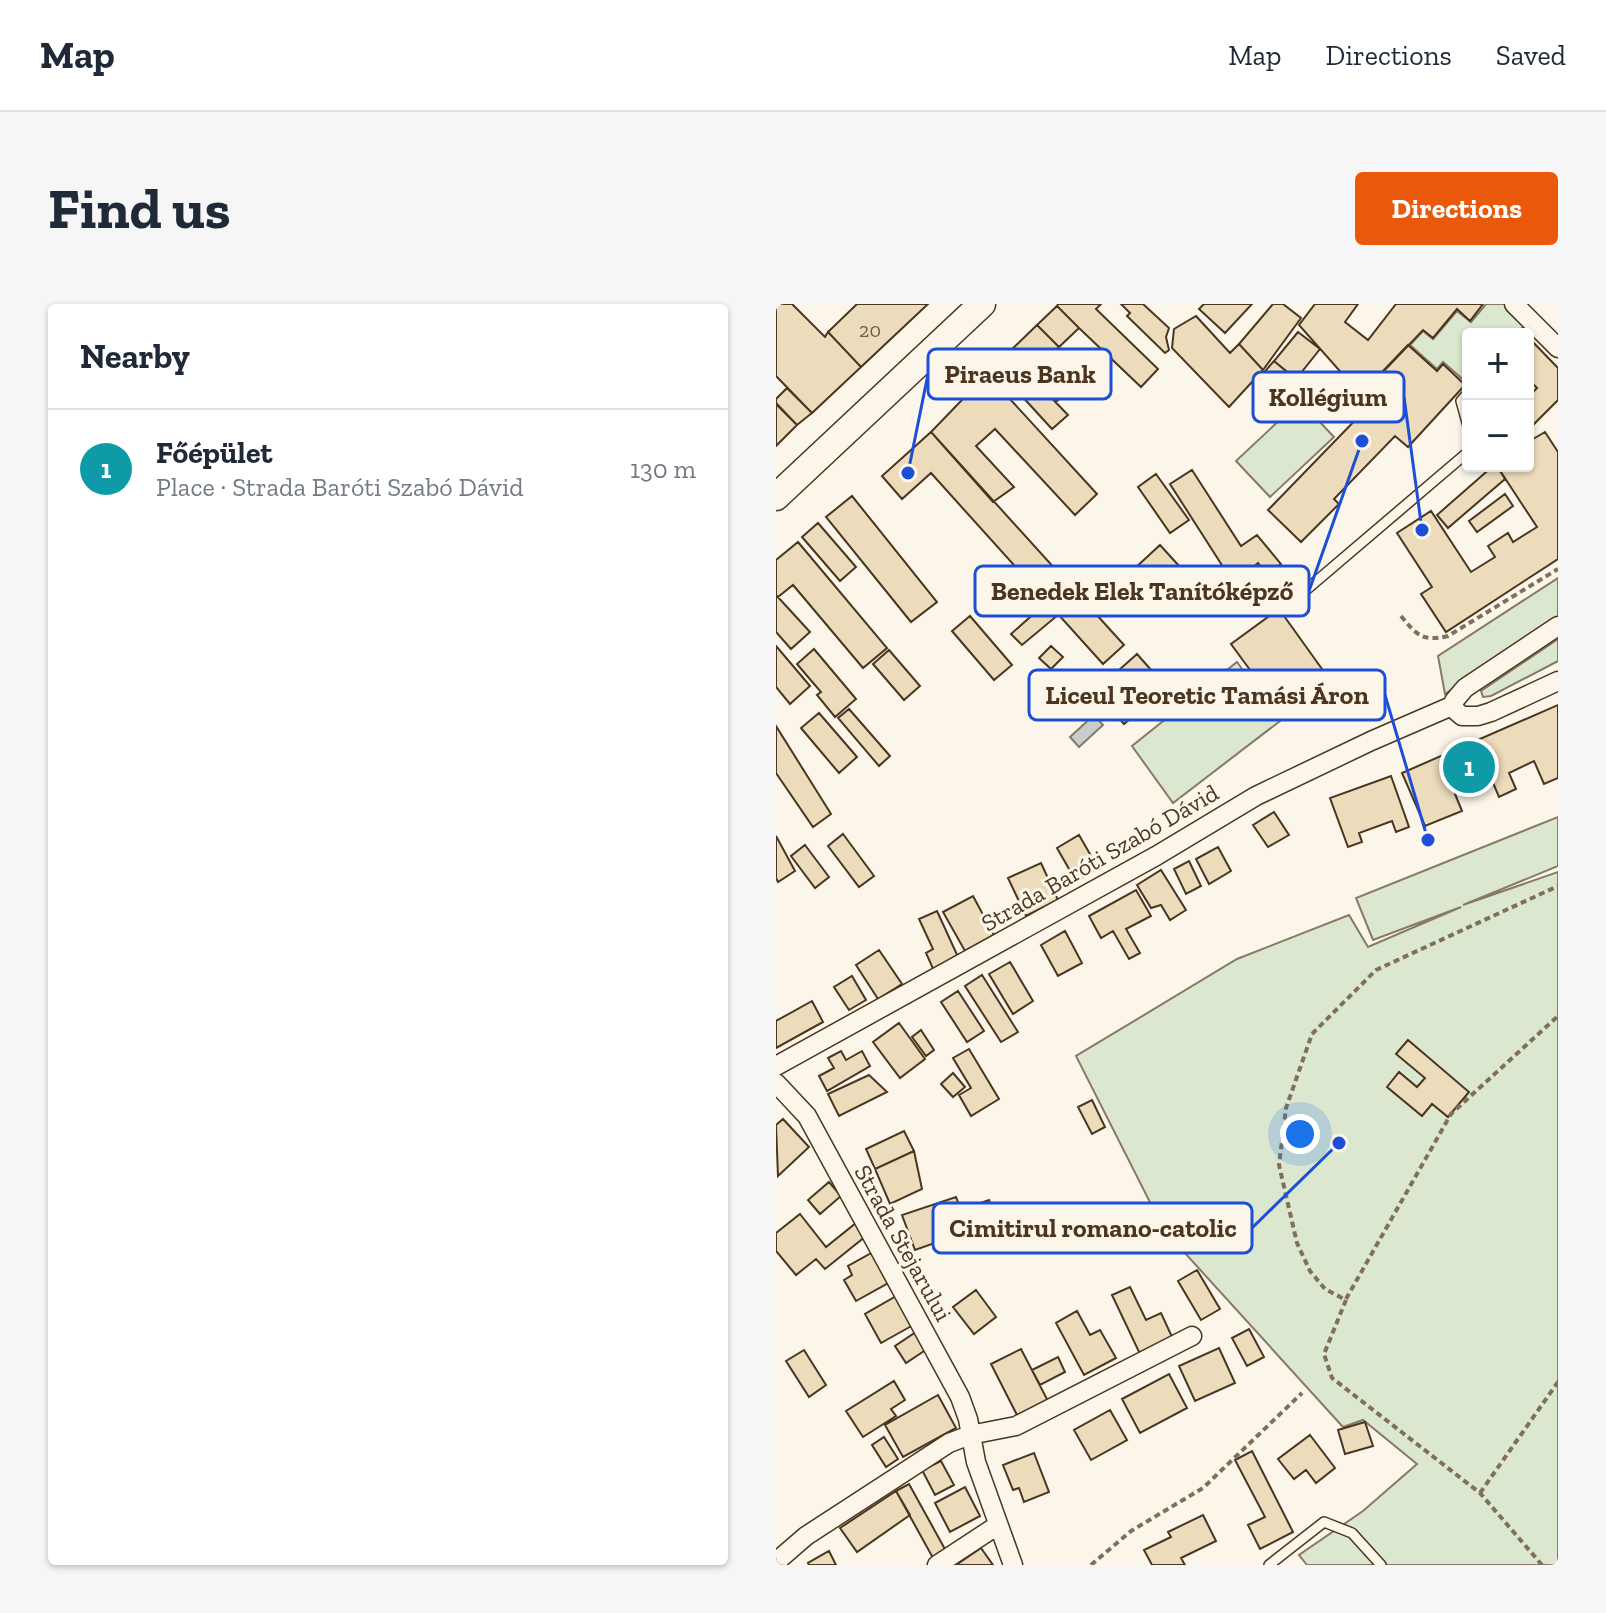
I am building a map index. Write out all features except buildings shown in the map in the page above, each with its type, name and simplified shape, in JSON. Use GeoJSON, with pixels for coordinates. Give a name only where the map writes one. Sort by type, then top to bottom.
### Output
{"type":"FeatureCollection","features":[{"type":"Feature","properties":{"kind":"main road"},"geometry":{"type":"LineString","coordinates":[[776,497],[982,304]]}},
{"type":"Feature","properties":{"kind":"street"},"geometry":{"type":"LineString","coordinates":[[1514,304],[1529,325],[1558,348]]}},
{"type":"Feature","properties":{"kind":"street","name":"Strada Baróti Szabó Dávid"},"geometry":{"type":"LineString","coordinates":[[776,1066],[1062,908],[1256,796],[1454,705],[1465,688],[1558,626]]}},
{"type":"Feature","properties":{"kind":"street"},"geometry":{"type":"LineString","coordinates":[[1454,705],[1462,716],[1478,716],[1558,681]]}},
{"type":"Feature","properties":{"kind":"street","name":"Strada Stejarului"},"geometry":{"type":"LineString","coordinates":[[776,1083],[807,1116],[960,1397],[968,1419],[976,1462],[1013,1565]]}},
{"type":"Feature","properties":{"kind":"street"},"geometry":{"type":"LineString","coordinates":[[776,1562],[806,1536],[949,1443],[970,1435],[1016,1426],[1192,1336]]}},
{"type":"Feature","properties":{"kind":"street"},"geometry":{"type":"LineString","coordinates":[[937,1565],[998,1525]]}},
{"type":"Feature","properties":{"kind":"lane"},"geometry":{"type":"LineString","coordinates":[[1306,590],[1462,457]]}},
{"type":"Feature","properties":{"kind":"lane"},"geometry":{"type":"LineString","coordinates":[[1269,1565],[1324,1522],[1352,1533],[1381,1565]]}},
{"type":"Feature","properties":{"kind":"path"},"geometry":{"type":"LineString","coordinates":[[1401,616],[1418,636],[1436,639],[1448,636],[1558,569]]}},
{"type":"Feature","properties":{"kind":"path"},"geometry":{"type":"LineString","coordinates":[[1346,1300],[1325,1289],[1310,1271],[1297,1243],[1279,1165],[1286,1108],[1312,1034],[1376,970],[1558,886]]}},
{"type":"Feature","properties":{"kind":"path"},"geometry":{"type":"LineString","coordinates":[[1542,1565],[1480,1493],[1332,1378],[1324,1354],[1346,1300],[1451,1114],[1558,1016]]}},
{"type":"Feature","properties":{"kind":"path"},"geometry":{"type":"LineString","coordinates":[[1480,1493],[1558,1382]]}},
{"type":"Feature","properties":{"kind":"path"},"geometry":{"type":"LineString","coordinates":[[1091,1565],[1131,1531],[1203,1488],[1302,1393]]}},
{"type":"Feature","properties":{"kind":"green space"},"geometry":{"type":"Polygon","coordinates":[[[1486,304],[1505,304],[1526,324],[1522,328],[1462,328],[1462,379],[1443,362],[1437,369],[1410,345],[1423,331],[1433,339],[1457,311],[1471,322],[1486,304]]]}},
{"type":"Feature","properties":{"kind":"green space"},"geometry":{"type":"Polygon","coordinates":[[[1300,401],[1334,437],[1270,497],[1236,461],[1300,401]]]}},
{"type":"Feature","properties":{"kind":"green space"},"geometry":{"type":"Polygon","coordinates":[[[1558,578],[1558,616],[1445,694],[1438,656],[1558,578]]]}},
{"type":"Feature","properties":{"kind":"green space"},"geometry":{"type":"Polygon","coordinates":[[[1558,639],[1558,661],[1491,696],[1483,697],[1481,691],[1558,639]]]}},
{"type":"Feature","properties":{"kind":"green space"},"geometry":{"type":"Polygon","coordinates":[[[1237,662],[1280,721],[1173,803],[1132,746],[1237,662]]]}},
{"type":"Feature","properties":{"kind":"green space"},"geometry":{"type":"Polygon","coordinates":[[[1558,817],[1558,866],[1463,905],[1558,872],[1558,1565],[1307,1565],[1299,1555],[1363,1511],[1417,1464],[1363,1420],[1343,1427],[1164,1230],[1076,1056],[1237,959],[1349,915],[1368,947],[1461,907],[1373,940],[1356,898],[1558,817]]]}},
{"type":"Feature","properties":{"kind":"shaded area"},"geometry":{"type":"Polygon","coordinates":[[[1094,715],[1103,725],[1079,747],[1070,737],[1094,715]]]}},
{"type":"Feature","properties":{"kind":"place","name":"Benedek Elek Tanítóképző"},"geometry":{"type":"Point","coordinates":[1362,441]}},
{"type":"Feature","properties":{"kind":"place","name":"Piraeus Bank"},"geometry":{"type":"Point","coordinates":[908,473]}},
{"type":"Feature","properties":{"kind":"place","name":"Kollégium"},"geometry":{"type":"Point","coordinates":[1422,530]}},
{"type":"Feature","properties":{"kind":"place","name":"Főépület"},"geometry":{"type":"Point","coordinates":[1469,767]}},
{"type":"Feature","properties":{"kind":"place","name":"Liceul Teoretic Tamási Áron"},"geometry":{"type":"Point","coordinates":[1428,840]}},
{"type":"Feature","properties":{"kind":"place","name":"Cimitirul romano-catolic"},"geometry":{"type":"Point","coordinates":[1339,1143]}}]}
